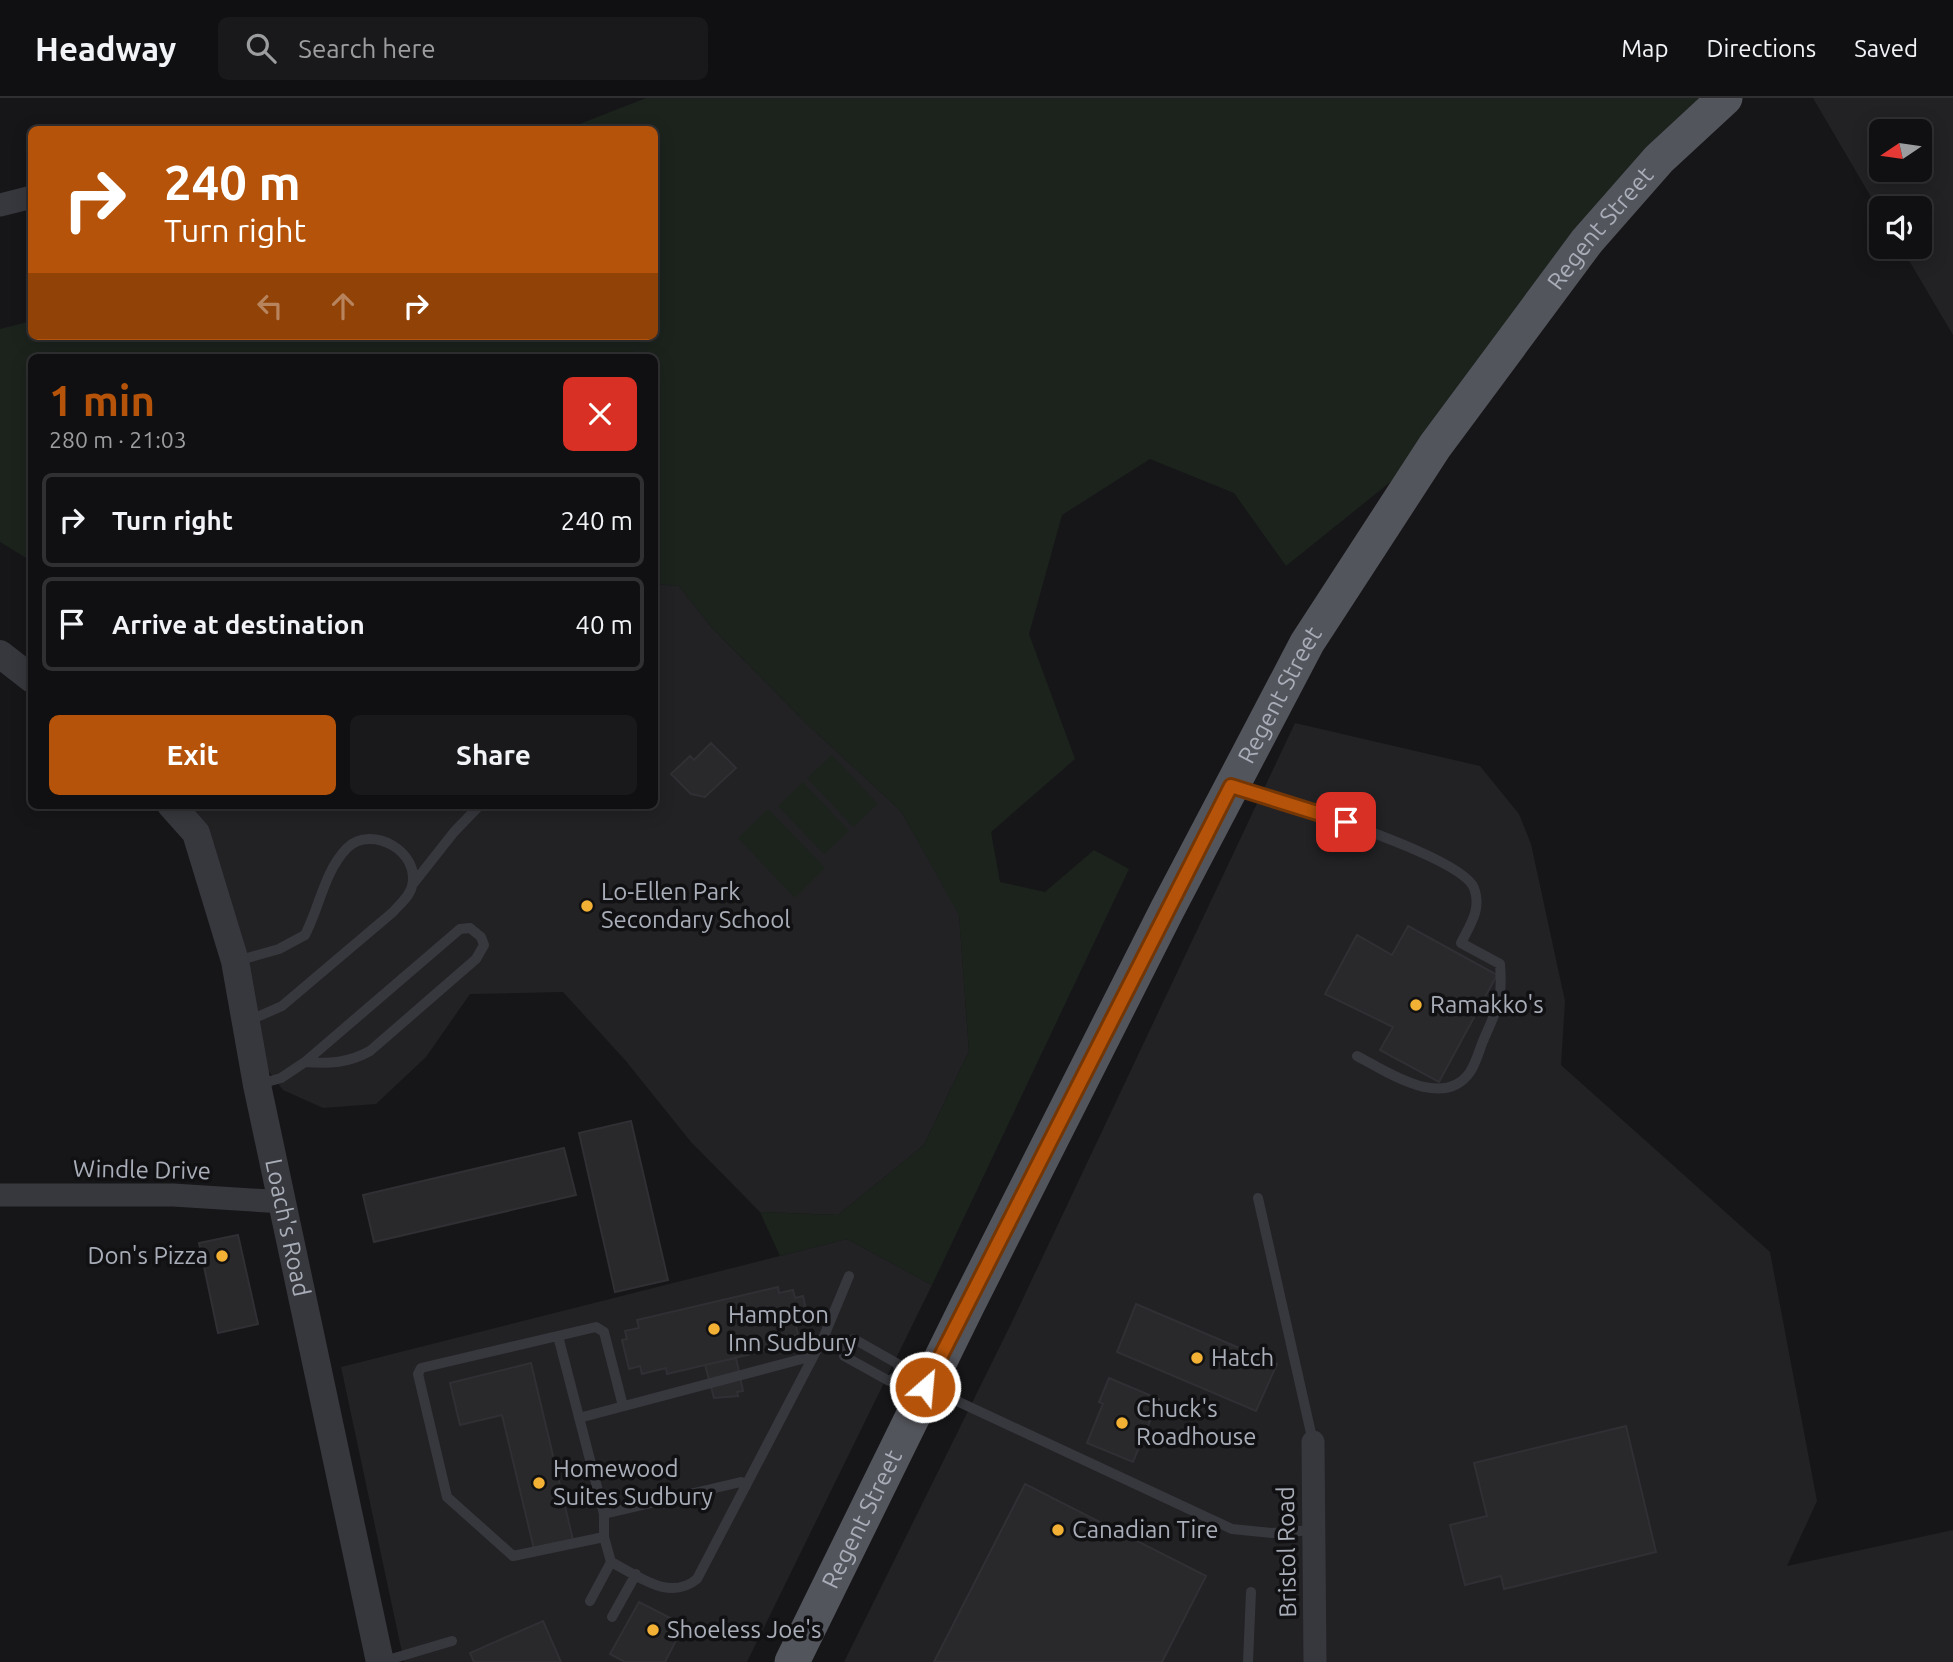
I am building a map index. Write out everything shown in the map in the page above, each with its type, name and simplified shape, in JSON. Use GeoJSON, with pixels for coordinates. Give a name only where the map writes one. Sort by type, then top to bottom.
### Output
{"type":"FeatureCollection","features":[{"type":"Feature","properties":{"kind":"main road","name":"Regent Street"},"geometry":{"type":"LineString","coordinates":[[792,1662],[912,1381],[1307,643],[1435,446],[1587,241],[1658,159],[1725,98]]}},
{"type":"Feature","properties":{"kind":"street"},"geometry":{"type":"LineString","coordinates":[[0,205],[28,198]]}},
{"type":"Feature","properties":{"kind":"street"},"geometry":{"type":"LineString","coordinates":[[0,654],[28,676]]}},
{"type":"Feature","properties":{"kind":"street","name":"Loach's Road"},"geometry":{"type":"LineString","coordinates":[[175,809],[196,833],[236,961],[257,1085],[380,1662]]}},
{"type":"Feature","properties":{"kind":"street","name":"Windle Drive"},"geometry":{"type":"LineString","coordinates":[[0,1195],[173,1195],[284,1202]]}},
{"type":"Feature","properties":{"kind":"street","name":"Bristol Road"},"geometry":{"type":"LineString","coordinates":[[1313,1442],[1315,1662]]}},
{"type":"Feature","properties":{"kind":"lane"},"geometry":{"type":"LineString","coordinates":[[1231,786],[1346,822],[1451,867],[1470,879],[1475,889],[1477,912],[1461,943],[1500,964],[1503,995],[1469,1073],[1452,1085],[1439,1088],[1416,1087],[1357,1056]]}},
{"type":"Feature","properties":{"kind":"lane"},"geometry":{"type":"LineString","coordinates":[[245,1022],[282,1006],[393,912],[454,832],[476,809]]}},
{"type":"Feature","properties":{"kind":"lane"},"geometry":{"type":"LineString","coordinates":[[236,961],[279,949],[304,935],[330,869],[349,846],[362,838],[380,839],[399,849],[411,868],[413,884]]}},
{"type":"Feature","properties":{"kind":"lane"},"geometry":{"type":"LineString","coordinates":[[257,1085],[281,1078],[305,1062],[460,929],[470,928],[481,936],[484,945],[476,959],[370,1051],[335,1064],[305,1062]]}},
{"type":"Feature","properties":{"kind":"lane"},"geometry":{"type":"LineString","coordinates":[[1258,1198],[1313,1442]]}},
{"type":"Feature","properties":{"kind":"lane"},"geometry":{"type":"LineString","coordinates":[[611,1562],[664,1590],[679,1590],[697,1579],[824,1336],[849,1276]]}},
{"type":"Feature","properties":{"kind":"lane"},"geometry":{"type":"LineString","coordinates":[[604,1536],[513,1556],[447,1497],[418,1374],[421,1368],[596,1327],[604,1332],[623,1406]]}},
{"type":"Feature","properties":{"kind":"lane"},"geometry":{"type":"LineString","coordinates":[[558,1336],[604,1514],[604,1536],[611,1562],[590,1601]]}},
{"type":"Feature","properties":{"kind":"lane"},"geometry":{"type":"LineString","coordinates":[[824,1336],[843,1345]]}},
{"type":"Feature","properties":{"kind":"lane"},"geometry":{"type":"LineString","coordinates":[[843,1345],[854,1339],[898,1364],[912,1381]]}},
{"type":"Feature","properties":{"kind":"lane"},"geometry":{"type":"LineString","coordinates":[[843,1345],[844,1356],[889,1381],[912,1381],[1232,1529],[1272,1533],[1313,1530]]}},
{"type":"Feature","properties":{"kind":"lane"},"geometry":{"type":"LineString","coordinates":[[579,1418],[813,1356]]}},
{"type":"Feature","properties":{"kind":"lane"},"geometry":{"type":"LineString","coordinates":[[604,1514],[741,1482],[746,1486]]}},
{"type":"Feature","properties":{"kind":"lane"},"geometry":{"type":"LineString","coordinates":[[612,1617],[636,1574]]}},
{"type":"Feature","properties":{"kind":"lane"},"geometry":{"type":"LineString","coordinates":[[1248,1662],[1251,1592]]}},
{"type":"Feature","properties":{"kind":"lane"},"geometry":{"type":"LineString","coordinates":[[380,1662],[452,1641]]}},
{"type":"Feature","properties":{"kind":"shaded area"},"geometry":{"type":"Polygon","coordinates":[[[646,98],[1725,98],[1435,446],[1286,566],[1234,493],[1150,459],[1062,515],[1029,634],[1075,759],[991,832],[1000,882],[1045,892],[1094,850],[1129,869],[932,1285],[847,1239],[780,1256],[760,1212],[838,1215],[924,1145],[969,1051],[959,915],[901,811],[808,725],[712,628],[679,586],[658,584],[658,354],[28,354],[28,559],[0,542],[0,329],[28,322],[28,340],[658,340],[658,126],[575,126],[646,98]]]}},
{"type":"Feature","properties":{"kind":"shaded area"},"geometry":{"type":"Polygon","coordinates":[[[1813,98],[1953,98],[1953,335],[1908,259],[1932,259],[1932,196],[1870,196],[1813,98]]]}},
{"type":"Feature","properties":{"kind":"shaded area","name":"Lo-Ellen Park Secondary School"},"geometry":{"type":"Polygon","coordinates":[[[658,584],[679,586],[712,628],[808,725],[901,811],[959,914],[969,1051],[924,1145],[838,1215],[760,1212],[691,1142],[625,1060],[563,992],[470,994],[426,1057],[376,1104],[323,1108],[283,1090],[248,1044],[235,961],[174,809],[658,809],[658,584]]]}},
{"type":"Feature","properties":{"kind":"shaded area"},"geometry":{"type":"Polygon","coordinates":[[[1295,723],[1480,766],[1519,814],[1531,844],[1565,1001],[1561,1065],[1770,1252],[1817,1501],[1787,1566],[1953,1530],[1953,1662],[844,1662],[1009,1328],[1295,723]]]}},
{"type":"Feature","properties":{"kind":"shaded area"},"geometry":{"type":"Polygon","coordinates":[[[832,755],[878,804],[853,827],[807,778],[832,755]]]}},
{"type":"Feature","properties":{"kind":"shaded area"},"geometry":{"type":"Polygon","coordinates":[[[803,782],[849,831],[824,854],[778,806],[803,782]]]}},
{"type":"Feature","properties":{"kind":"shaded area"},"geometry":{"type":"Polygon","coordinates":[[[768,809],[825,868],[795,898],[738,838],[768,809]]]}},
{"type":"Feature","properties":{"kind":"shaded area"},"geometry":{"type":"Polygon","coordinates":[[[847,1239],[932,1285],[747,1662],[404,1662],[341,1367],[847,1239]]]}},
{"type":"Feature","properties":{"kind":"building"},"geometry":{"type":"Polygon","coordinates":[[[711,743],[736,768],[705,797],[691,794],[671,774],[690,756],[694,760],[711,743]]]}},
{"type":"Feature","properties":{"kind":"building","name":"Ramakko's"},"geometry":{"type":"Polygon","coordinates":[[[1408,926],[1497,975],[1439,1082],[1380,1050],[1393,1027],[1325,994],[1357,935],[1392,955],[1408,926]]]}},
{"type":"Feature","properties":{"kind":"building"},"geometry":{"type":"Polygon","coordinates":[[[631,1121],[668,1280],[615,1292],[579,1133],[631,1121]]]}},
{"type":"Feature","properties":{"kind":"building"},"geometry":{"type":"Polygon","coordinates":[[[564,1148],[576,1195],[374,1242],[363,1195],[564,1148]]]}},
{"type":"Feature","properties":{"kind":"building"},"geometry":{"type":"Polygon","coordinates":[[[238,1235],[258,1324],[218,1333],[199,1243],[238,1235]]]}},
{"type":"Feature","properties":{"kind":"building","name":"Hampton Inn Sudbury"},"geometry":{"type":"Polygon","coordinates":[[[778,1287],[779,1293],[793,1290],[795,1298],[803,1296],[809,1323],[796,1326],[798,1335],[776,1340],[777,1348],[667,1374],[666,1368],[642,1374],[640,1366],[629,1369],[622,1340],[627,1339],[625,1331],[639,1328],[637,1320],[778,1287]]]}},
{"type":"Feature","properties":{"kind":"building","name":"Hatch"},"geometry":{"type":"Polygon","coordinates":[[[1136,1304],[1277,1364],[1256,1411],[1117,1352],[1136,1304]]]}},
{"type":"Feature","properties":{"kind":"building"},"geometry":{"type":"Polygon","coordinates":[[[736,1358],[743,1391],[737,1392],[738,1396],[714,1398],[705,1365],[736,1358]]]}},
{"type":"Feature","properties":{"kind":"building","name":"Homewood Suites Sudbury"},"geometry":{"type":"Polygon","coordinates":[[[531,1363],[573,1540],[534,1549],[502,1415],[460,1425],[450,1383],[531,1363]]]}},
{"type":"Feature","properties":{"kind":"building","name":"Chuck's Roadhouse"},"geometry":{"type":"Polygon","coordinates":[[[1109,1378],[1159,1399],[1133,1462],[1087,1443],[1103,1404],[1099,1402],[1109,1378]]]}},
{"type":"Feature","properties":{"kind":"building"},"geometry":{"type":"Polygon","coordinates":[[[1626,1426],[1656,1552],[1504,1589],[1501,1576],[1465,1585],[1450,1525],[1487,1516],[1474,1463],[1626,1426]]]}},
{"type":"Feature","properties":{"kind":"building","name":"Canadian Tire"},"geometry":{"type":"Polygon","coordinates":[[[1025,1484],[1206,1576],[1162,1662],[934,1662],[1025,1484]]]}},
{"type":"Feature","properties":{"kind":"building","name":"Shoeless Joe's"},"geometry":{"type":"Polygon","coordinates":[[[639,1602],[684,1625],[665,1662],[625,1662],[610,1654],[639,1602]]]}},
{"type":"Feature","properties":{"kind":"building"},"geometry":{"type":"Polygon","coordinates":[[[543,1621],[561,1662],[474,1662],[470,1653],[543,1621]]]}},
{"type":"Feature","properties":{"kind":"place","name":"Lo-Ellen Park Secondary School"},"geometry":{"type":"Point","coordinates":[587,906]}},
{"type":"Feature","properties":{"kind":"place","name":"Ramakko's"},"geometry":{"type":"Point","coordinates":[1416,1005]}},
{"type":"Feature","properties":{"kind":"place","name":"Don's Pizza"},"geometry":{"type":"Point","coordinates":[222,1256]}},
{"type":"Feature","properties":{"kind":"place","name":"Hampton Inn Sudbury"},"geometry":{"type":"Point","coordinates":[714,1329]}},
{"type":"Feature","properties":{"kind":"place","name":"Hatch"},"geometry":{"type":"Point","coordinates":[1197,1358]}},
{"type":"Feature","properties":{"kind":"place","name":"Chuck's Roadhouse"},"geometry":{"type":"Point","coordinates":[1122,1423]}},
{"type":"Feature","properties":{"kind":"place","name":"Homewood Suites Sudbury"},"geometry":{"type":"Point","coordinates":[539,1483]}},
{"type":"Feature","properties":{"kind":"place","name":"Canadian Tire"},"geometry":{"type":"Point","coordinates":[1058,1530]}},
{"type":"Feature","properties":{"kind":"place","name":"Shoeless Joe's"},"geometry":{"type":"Point","coordinates":[653,1630]}},
{"type":"Feature","properties":{"kind":"route"},"geometry":{"type":"LineString","coordinates":[[925,1387],[1231,786],[1346,822]]}}]}
